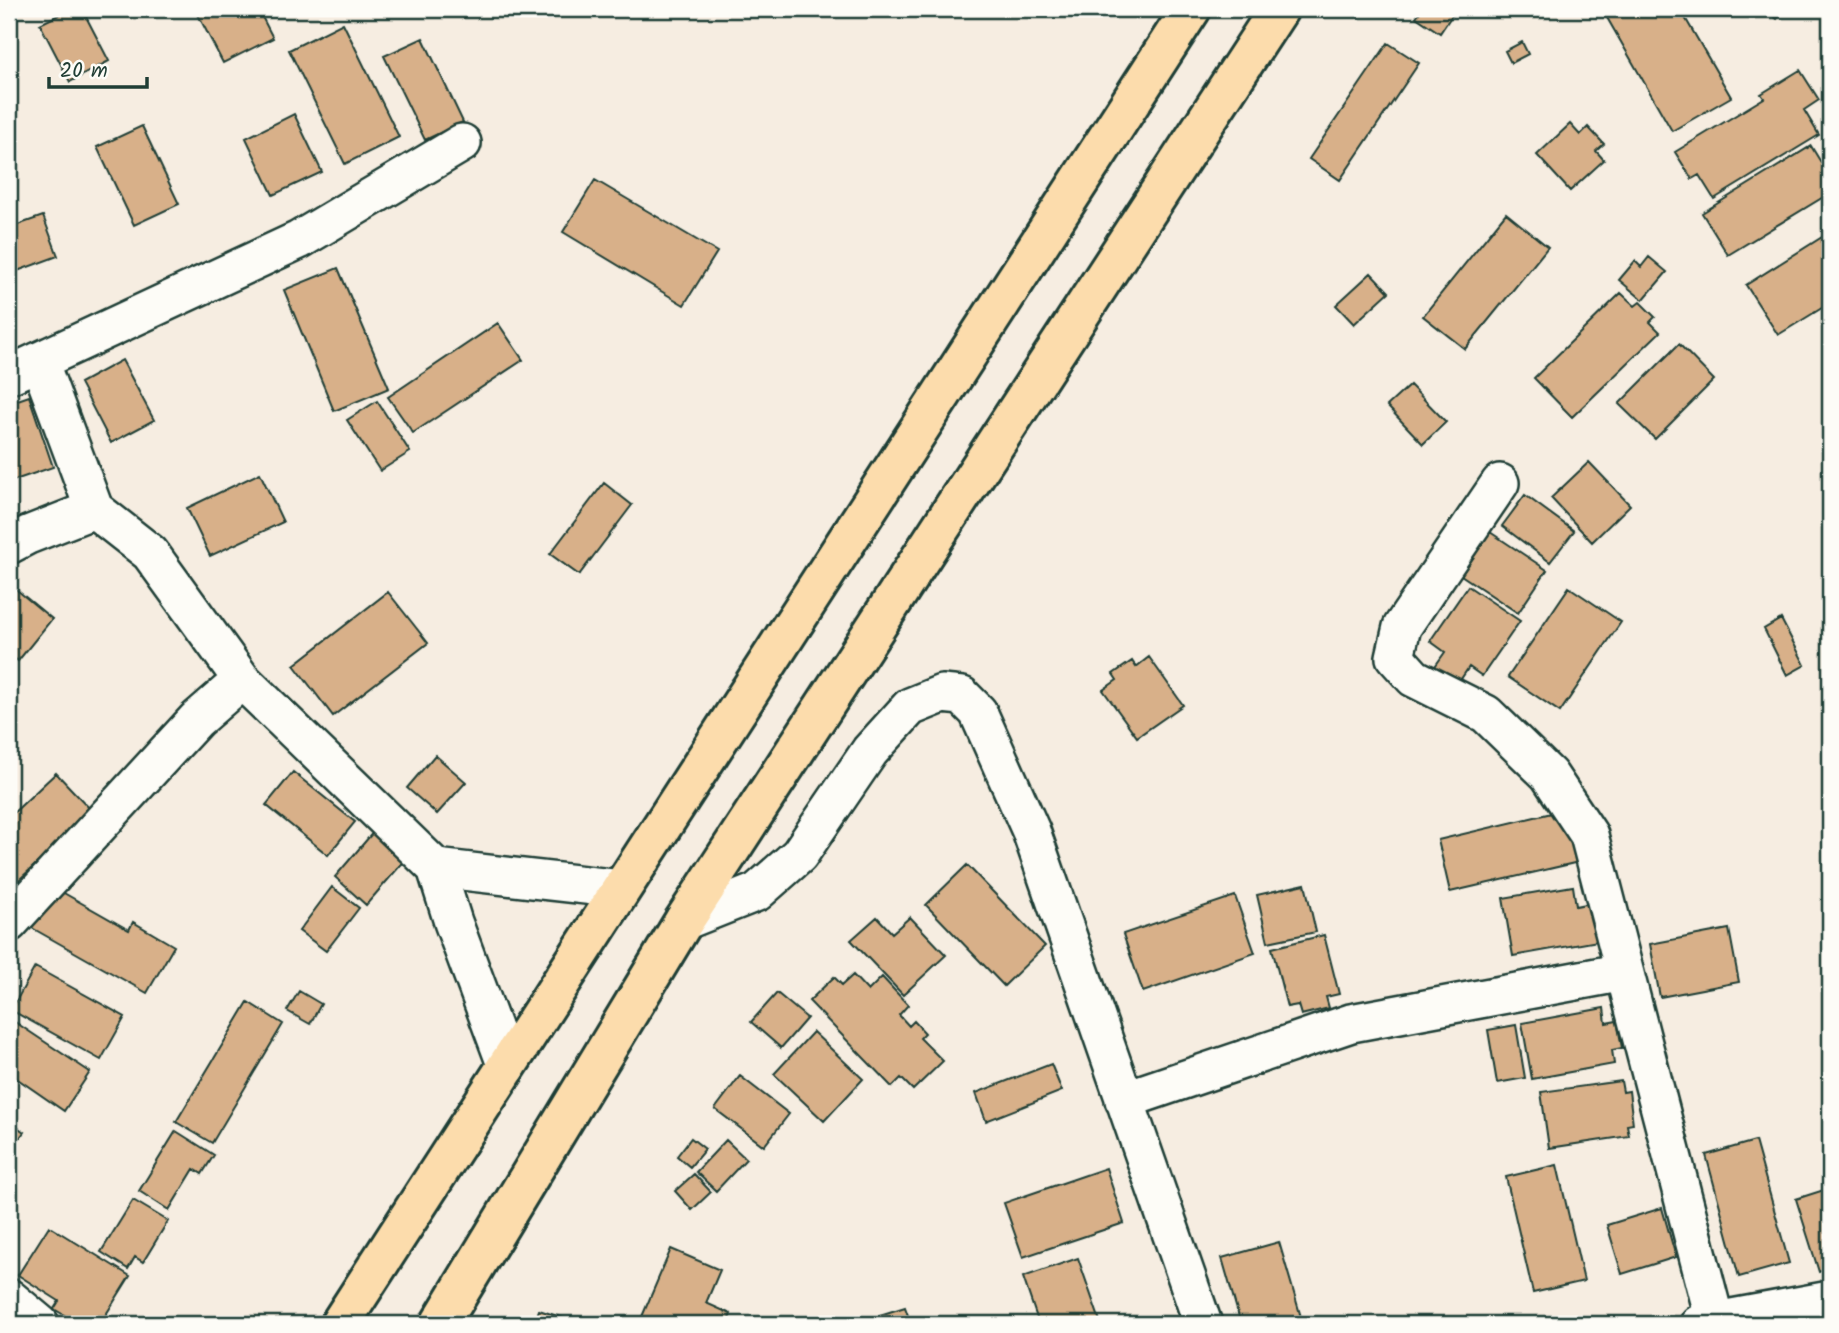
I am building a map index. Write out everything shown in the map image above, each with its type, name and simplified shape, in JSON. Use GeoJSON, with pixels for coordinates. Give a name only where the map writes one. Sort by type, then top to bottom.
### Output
{"type":"FeatureCollection","features":[{"type":"Feature","properties":{"kind":"highway"},"geometry":{"type":"LineString","coordinates":[[340,1324],[1191,9]]}},
{"type":"Feature","properties":{"kind":"highway"},"geometry":{"type":"LineString","coordinates":[[440,1324],[684,920],[1279,9]]}},
{"type":"Feature","properties":{"kind":"street"},"geometry":{"type":"LineString","coordinates":[[462,143],[299,240],[24,368],[94,509],[150,553],[243,680],[436,868],[453,922],[507,1067]]}},
{"type":"Feature","properties":{"kind":"street"},"geometry":{"type":"LineString","coordinates":[[1500,483],[1402,627],[1395,657],[1413,678],[1486,714],[1549,775],[1589,835],[1707,1323],[1830,1300]]}},
{"type":"Feature","properties":{"kind":"street"},"geometry":{"type":"LineString","coordinates":[[9,545],[94,509]]}},
{"type":"Feature","properties":{"kind":"street"},"geometry":{"type":"LineString","coordinates":[[9,923],[196,720],[243,680]]}},
{"type":"Feature","properties":{"kind":"street"},"geometry":{"type":"LineString","coordinates":[[684,920],[757,892],[799,855],[870,751],[910,706],[942,694],[962,696],[978,712],[1031,831],[1203,1324]]}},
{"type":"Feature","properties":{"kind":"street"},"geometry":{"type":"LineString","coordinates":[[436,868],[621,890]]}},
{"type":"Feature","properties":{"kind":"street"},"geometry":{"type":"LineString","coordinates":[[1124,1100],[1351,1023],[1624,972]]}},
{"type":"Feature","properties":{"kind":"street"},"geometry":{"type":"LineString","coordinates":[[9,1298],[40,1324]]}},
{"type":"Feature","properties":{"kind":"building"},"geometry":{"type":"Polygon","coordinates":[[[71,9],[82,9],[109,61],[70,82],[40,24],[71,9]]]}},
{"type":"Feature","properties":{"kind":"building"},"geometry":{"type":"Polygon","coordinates":[[[195,9],[258,9],[273,38],[223,63],[195,9]]]}},
{"type":"Feature","properties":{"kind":"building"},"geometry":{"type":"Polygon","coordinates":[[[1422,9],[1456,9],[1440,33],[1416,17],[1422,9]]]}},
{"type":"Feature","properties":{"kind":"building"},"geometry":{"type":"Polygon","coordinates":[[[1602,9],[1680,9],[1731,97],[1672,131],[1602,9]]]}},
{"type":"Feature","properties":{"kind":"building"},"geometry":{"type":"Polygon","coordinates":[[[1763,9],[1785,9],[1777,19],[1763,9]]]}},
{"type":"Feature","properties":{"kind":"building"},"geometry":{"type":"Polygon","coordinates":[[[343,23],[399,137],[345,164],[289,50],[343,23]]]}},
{"type":"Feature","properties":{"kind":"building"},"geometry":{"type":"Polygon","coordinates":[[[423,38],[463,122],[425,140],[384,56],[423,38]]]}},
{"type":"Feature","properties":{"kind":"building"},"geometry":{"type":"Polygon","coordinates":[[[1522,42],[1528,54],[1511,63],[1505,51],[1522,42]]]}},
{"type":"Feature","properties":{"kind":"building"},"geometry":{"type":"Polygon","coordinates":[[[1388,43],[1419,63],[1340,180],[1309,159],[1388,43]]]}},
{"type":"Feature","properties":{"kind":"building"},"geometry":{"type":"Polygon","coordinates":[[[1800,70],[1819,100],[1804,110],[1819,135],[1714,199],[1699,175],[1692,179],[1675,152],[1764,98],[1761,94],[1800,70]]]}},
{"type":"Feature","properties":{"kind":"building"},"geometry":{"type":"Polygon","coordinates":[[[294,114],[322,172],[273,195],[246,138],[294,114]]]}},
{"type":"Feature","properties":{"kind":"building"},"geometry":{"type":"Polygon","coordinates":[[[1570,124],[1580,135],[1588,127],[1604,144],[1596,151],[1604,160],[1570,191],[1537,155],[1570,124]]]}},
{"type":"Feature","properties":{"kind":"building"},"geometry":{"type":"Polygon","coordinates":[[[142,126],[179,204],[134,225],[97,147],[142,126]]]}},
{"type":"Feature","properties":{"kind":"building"},"geometry":{"type":"Polygon","coordinates":[[[1811,146],[1830,177],[1830,193],[1728,255],[1702,213],[1811,146]]]}},
{"type":"Feature","properties":{"kind":"building"},"geometry":{"type":"Polygon","coordinates":[[[595,180],[717,252],[684,305],[563,232],[595,180]]]}},
{"type":"Feature","properties":{"kind":"building"},"geometry":{"type":"Polygon","coordinates":[[[1506,213],[1548,247],[1465,349],[1423,316],[1506,213]]]}},
{"type":"Feature","properties":{"kind":"building"},"geometry":{"type":"Polygon","coordinates":[[[43,216],[58,256],[9,274],[9,228],[43,216]]]}},
{"type":"Feature","properties":{"kind":"building"},"geometry":{"type":"Polygon","coordinates":[[[1830,232],[1830,303],[1778,335],[1746,285],[1830,232]]]}},
{"type":"Feature","properties":{"kind":"building"},"geometry":{"type":"Polygon","coordinates":[[[1649,257],[1667,272],[1643,300],[1619,280],[1635,261],[1641,267],[1649,257]]]}},
{"type":"Feature","properties":{"kind":"building"},"geometry":{"type":"Polygon","coordinates":[[[338,268],[389,388],[334,411],[284,290],[338,268]]]}},
{"type":"Feature","properties":{"kind":"building"},"geometry":{"type":"Polygon","coordinates":[[[1371,273],[1389,292],[1354,324],[1336,305],[1371,273]]]}},
{"type":"Feature","properties":{"kind":"building"},"geometry":{"type":"Polygon","coordinates":[[[1621,293],[1635,306],[1640,302],[1655,317],[1650,322],[1660,332],[1572,417],[1534,378],[1621,293]]]}},
{"type":"Feature","properties":{"kind":"building"},"geometry":{"type":"Polygon","coordinates":[[[498,323],[523,360],[413,433],[388,397],[498,323]]]}},
{"type":"Feature","properties":{"kind":"building"},"geometry":{"type":"Polygon","coordinates":[[[1679,344],[1714,380],[1655,439],[1619,404],[1679,344]]]}},
{"type":"Feature","properties":{"kind":"building"},"geometry":{"type":"Polygon","coordinates":[[[122,360],[154,420],[111,443],[80,383],[122,360]]]}},
{"type":"Feature","properties":{"kind":"building"},"geometry":{"type":"Polygon","coordinates":[[[1410,385],[1446,422],[1423,444],[1387,406],[1410,385]]]}},
{"type":"Feature","properties":{"kind":"building"},"geometry":{"type":"Polygon","coordinates":[[[29,396],[53,467],[9,482],[9,403],[29,396]]]}},
{"type":"Feature","properties":{"kind":"building"},"geometry":{"type":"Polygon","coordinates":[[[377,401],[410,452],[380,471],[347,420],[377,401]]]}},
{"type":"Feature","properties":{"kind":"building"},"geometry":{"type":"Polygon","coordinates":[[[1589,462],[1630,505],[1592,542],[1551,498],[1589,462]]]}},
{"type":"Feature","properties":{"kind":"building"},"geometry":{"type":"Polygon","coordinates":[[[260,473],[283,522],[210,556],[187,508],[260,473]]]}},
{"type":"Feature","properties":{"kind":"building"},"geometry":{"type":"Polygon","coordinates":[[[604,483],[632,505],[579,575],[550,554],[604,483]]]}},
{"type":"Feature","properties":{"kind":"building"},"geometry":{"type":"Polygon","coordinates":[[[1525,495],[1574,531],[1550,562],[1502,526],[1525,495]]]}},
{"type":"Feature","properties":{"kind":"building"},"geometry":{"type":"Polygon","coordinates":[[[1490,532],[1547,570],[1518,613],[1461,575],[1490,532]]]}},
{"type":"Feature","properties":{"kind":"building"},"geometry":{"type":"Polygon","coordinates":[[[12,586],[52,619],[18,661],[9,654],[9,589],[12,586]]]}},
{"type":"Feature","properties":{"kind":"building"},"geometry":{"type":"Polygon","coordinates":[[[1468,586],[1520,621],[1482,676],[1469,667],[1455,688],[1431,672],[1445,652],[1430,641],[1468,586]]]}},
{"type":"Feature","properties":{"kind":"building"},"geometry":{"type":"Polygon","coordinates":[[[1569,587],[1621,622],[1560,712],[1508,677],[1569,587]]]}},
{"type":"Feature","properties":{"kind":"building"},"geometry":{"type":"Polygon","coordinates":[[[388,592],[428,643],[333,716],[294,665],[388,592]]]}},
{"type":"Feature","properties":{"kind":"building"},"geometry":{"type":"Polygon","coordinates":[[[1781,619],[1805,665],[1787,675],[1764,629],[1781,619]]]}},
{"type":"Feature","properties":{"kind":"building"},"geometry":{"type":"Polygon","coordinates":[[[1149,657],[1183,705],[1137,737],[1103,690],[1117,680],[1113,674],[1132,661],[1136,667],[1149,657]]]}},
{"type":"Feature","properties":{"kind":"building"},"geometry":{"type":"Polygon","coordinates":[[[435,755],[466,782],[437,814],[407,788],[435,755]]]}},
{"type":"Feature","properties":{"kind":"building"},"geometry":{"type":"Polygon","coordinates":[[[293,772],[355,822],[328,855],[266,805],[293,772]]]}},
{"type":"Feature","properties":{"kind":"building"},"geometry":{"type":"Polygon","coordinates":[[[56,773],[93,812],[9,889],[9,817],[56,773]]]}},
{"type":"Feature","properties":{"kind":"building"},"geometry":{"type":"Polygon","coordinates":[[[1556,812],[1583,861],[1450,892],[1438,840],[1556,812]]]}},
{"type":"Feature","properties":{"kind":"building"},"geometry":{"type":"Polygon","coordinates":[[[381,823],[413,851],[366,905],[335,877],[381,823]]]}},
{"type":"Feature","properties":{"kind":"building"},"geometry":{"type":"Polygon","coordinates":[[[967,865],[1045,946],[1004,986],[926,905],[967,865]]]}},
{"type":"Feature","properties":{"kind":"building"},"geometry":{"type":"Polygon","coordinates":[[[1305,884],[1316,932],[1268,942],[1257,895],[1305,884]]]}},
{"type":"Feature","properties":{"kind":"building"},"geometry":{"type":"Polygon","coordinates":[[[1573,886],[1576,906],[1591,903],[1598,941],[1513,956],[1503,898],[1573,886]]]}},
{"type":"Feature","properties":{"kind":"building"},"geometry":{"type":"Polygon","coordinates":[[[332,887],[359,908],[326,951],[299,931],[332,887]]]}},
{"type":"Feature","properties":{"kind":"building"},"geometry":{"type":"Polygon","coordinates":[[[55,888],[129,930],[133,922],[174,946],[147,993],[32,928],[55,888]]]}},
{"type":"Feature","properties":{"kind":"building"},"geometry":{"type":"Polygon","coordinates":[[[1235,896],[1255,953],[1143,992],[1123,934],[1235,896]]]}},
{"type":"Feature","properties":{"kind":"building"},"geometry":{"type":"Polygon","coordinates":[[[877,917],[892,933],[910,917],[946,955],[903,995],[851,940],[877,917]]]}},
{"type":"Feature","properties":{"kind":"building"},"geometry":{"type":"Polygon","coordinates":[[[1729,929],[1739,982],[1660,997],[1650,944],[1729,929]]]}},
{"type":"Feature","properties":{"kind":"building"},"geometry":{"type":"Polygon","coordinates":[[[1324,935],[1339,994],[1326,997],[1329,1008],[1301,1015],[1298,1005],[1287,1007],[1272,948],[1324,935]]]}},
{"type":"Feature","properties":{"kind":"building"},"geometry":{"type":"Polygon","coordinates":[[[35,967],[125,1017],[101,1060],[11,1010],[35,967]]]}},
{"type":"Feature","properties":{"kind":"building"},"geometry":{"type":"Polygon","coordinates":[[[853,975],[868,991],[882,977],[908,1005],[899,1015],[909,1026],[914,1021],[925,1033],[920,1038],[943,1061],[913,1090],[901,1078],[892,1087],[809,1001],[834,977],[842,985],[853,975]]]}},
{"type":"Feature","properties":{"kind":"building"},"geometry":{"type":"Polygon","coordinates":[[[299,991],[321,1004],[310,1024],[287,1011],[299,991]]]}},
{"type":"Feature","properties":{"kind":"building"},"geometry":{"type":"Polygon","coordinates":[[[777,993],[807,1018],[781,1048],[751,1022],[777,993]]]}},
{"type":"Feature","properties":{"kind":"building"},"geometry":{"type":"Polygon","coordinates":[[[248,1002],[283,1024],[212,1143],[176,1122],[248,1002]]]}},
{"type":"Feature","properties":{"kind":"building"},"geometry":{"type":"Polygon","coordinates":[[[1604,1008],[1606,1023],[1617,1021],[1622,1048],[1612,1050],[1614,1064],[1532,1079],[1522,1023],[1604,1008]]]}},
{"type":"Feature","properties":{"kind":"building"},"geometry":{"type":"Polygon","coordinates":[[[9,1018],[90,1072],[64,1111],[9,1073],[9,1018]]]}},
{"type":"Feature","properties":{"kind":"building"},"geometry":{"type":"Polygon","coordinates":[[[1516,1025],[1525,1078],[1497,1083],[1488,1030],[1516,1025]]]}},
{"type":"Feature","properties":{"kind":"building"},"geometry":{"type":"Polygon","coordinates":[[[813,1032],[863,1079],[824,1121],[774,1074],[813,1032]]]}},
{"type":"Feature","properties":{"kind":"building"},"geometry":{"type":"Polygon","coordinates":[[[1051,1064],[1062,1091],[986,1121],[976,1093],[1051,1064]]]}},
{"type":"Feature","properties":{"kind":"building"},"geometry":{"type":"Polygon","coordinates":[[[740,1076],[789,1114],[764,1146],[715,1109],[740,1076]]]}},
{"type":"Feature","properties":{"kind":"building"},"geometry":{"type":"Polygon","coordinates":[[[1621,1081],[1623,1092],[1629,1091],[1633,1124],[1627,1125],[1629,1136],[1549,1148],[1541,1092],[1621,1081]]]}},
{"type":"Feature","properties":{"kind":"building"},"geometry":{"type":"Polygon","coordinates":[[[9,1121],[24,1132],[9,1152],[9,1121]]]}},
{"type":"Feature","properties":{"kind":"building"},"geometry":{"type":"Polygon","coordinates":[[[176,1131],[214,1155],[202,1174],[194,1169],[169,1210],[139,1191],[176,1131]]]}},
{"type":"Feature","properties":{"kind":"building"},"geometry":{"type":"Polygon","coordinates":[[[691,1138],[705,1149],[690,1167],[677,1156],[691,1138]]]}},
{"type":"Feature","properties":{"kind":"building"},"geometry":{"type":"Polygon","coordinates":[[[726,1140],[746,1159],[716,1191],[696,1172],[726,1140]]]}},
{"type":"Feature","properties":{"kind":"building"},"geometry":{"type":"Polygon","coordinates":[[[1755,1141],[1789,1263],[1739,1277],[1706,1155],[1755,1141]]]}},
{"type":"Feature","properties":{"kind":"building"},"geometry":{"type":"Polygon","coordinates":[[[1557,1165],[1584,1281],[1533,1293],[1506,1177],[1557,1165]]]}},
{"type":"Feature","properties":{"kind":"building"},"geometry":{"type":"Polygon","coordinates":[[[1106,1168],[1124,1223],[1023,1257],[1004,1203],[1106,1168]]]}},
{"type":"Feature","properties":{"kind":"building"},"geometry":{"type":"Polygon","coordinates":[[[694,1174],[711,1192],[692,1210],[675,1191],[694,1174]]]}},
{"type":"Feature","properties":{"kind":"building"},"geometry":{"type":"Polygon","coordinates":[[[1830,1188],[1830,1268],[1819,1272],[1796,1199],[1830,1188]]]}},
{"type":"Feature","properties":{"kind":"building"},"geometry":{"type":"Polygon","coordinates":[[[133,1200],[168,1221],[143,1262],[135,1257],[128,1269],[101,1252],[133,1200]]]}},
{"type":"Feature","properties":{"kind":"building"},"geometry":{"type":"Polygon","coordinates":[[[1662,1208],[1676,1257],[1622,1274],[1607,1225],[1662,1208]]]}},
{"type":"Feature","properties":{"kind":"building"},"geometry":{"type":"Polygon","coordinates":[[[49,1226],[130,1276],[100,1324],[79,1324],[54,1309],[59,1301],[18,1275],[49,1226]]]}},
{"type":"Feature","properties":{"kind":"building"},"geometry":{"type":"Polygon","coordinates":[[[1279,1242],[1303,1324],[1241,1324],[1222,1258],[1279,1242]]]}},
{"type":"Feature","properties":{"kind":"building"},"geometry":{"type":"Polygon","coordinates":[[[671,1249],[720,1270],[706,1303],[731,1314],[727,1324],[655,1324],[641,1319],[671,1249]]]}},
{"type":"Feature","properties":{"kind":"building"},"geometry":{"type":"Polygon","coordinates":[[[1078,1258],[1101,1324],[1039,1324],[1023,1277],[1078,1258]]]}},
{"type":"Feature","properties":{"kind":"building"},"geometry":{"type":"Polygon","coordinates":[[[905,1307],[911,1324],[883,1324],[880,1315],[905,1307]]]}},
{"type":"Feature","properties":{"kind":"building"},"geometry":{"type":"Polygon","coordinates":[[[539,1310],[582,1324],[534,1324],[539,1310]]]}}]}
